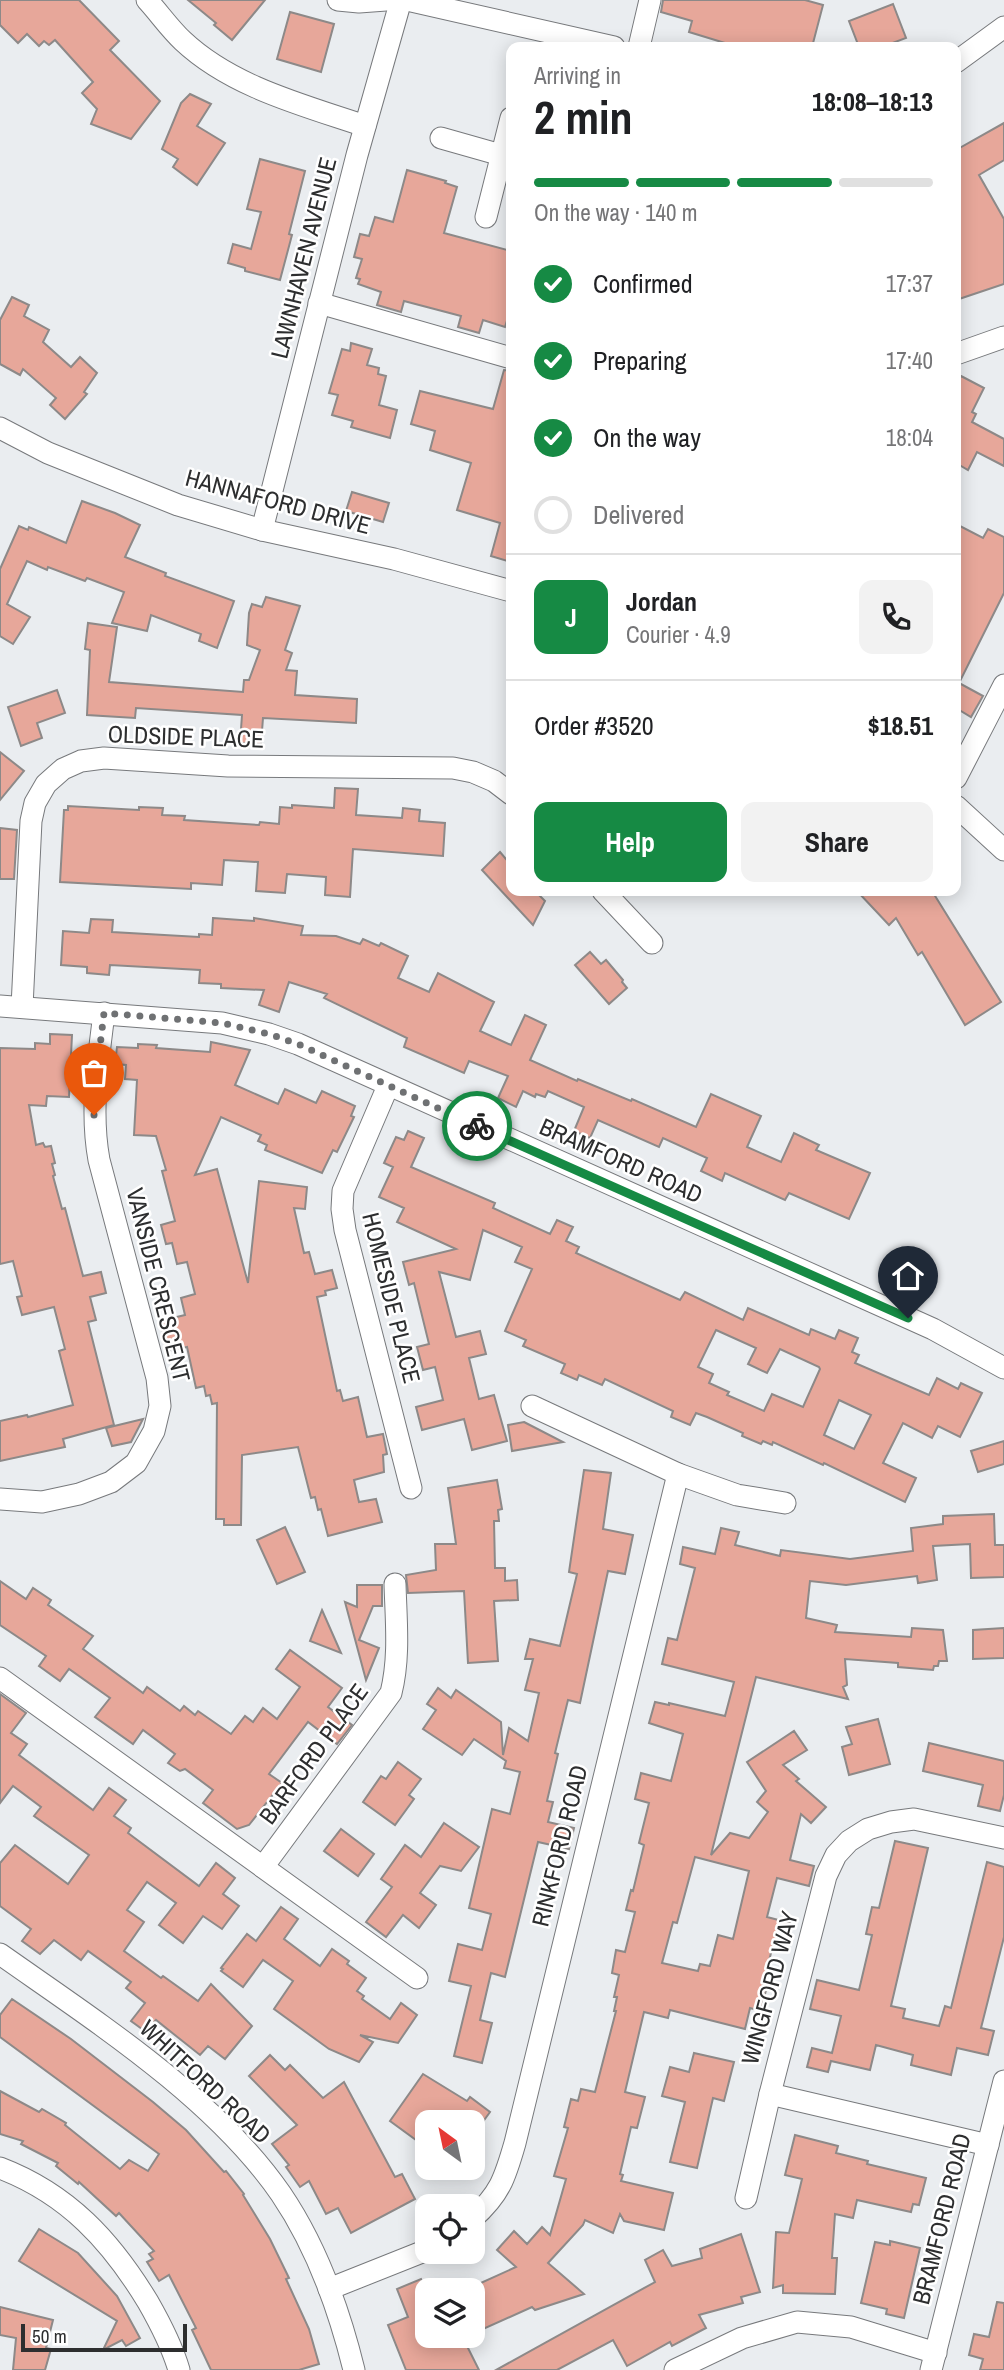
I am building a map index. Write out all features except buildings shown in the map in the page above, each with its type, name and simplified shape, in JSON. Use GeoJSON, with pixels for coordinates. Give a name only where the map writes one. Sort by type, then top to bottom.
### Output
{"type":"FeatureCollection","features":[{"type":"Feature","properties":{"kind":"street"},"geometry":{"type":"LineString","coordinates":[[147,0],[183,41],[243,81],[282,98],[365,126]]}},
{"type":"Feature","properties":{"kind":"street"},"geometry":{"type":"LineString","coordinates":[[338,0],[386,0]]}},
{"type":"Feature","properties":{"kind":"street","name":"LAWNHAVEN AVENUE"},"geometry":{"type":"LineString","coordinates":[[262,530],[365,126],[401,0]]}},
{"type":"Feature","properties":{"kind":"street"},"geometry":{"type":"LineString","coordinates":[[407,0],[532,38],[568,42]]}},
{"type":"Feature","properties":{"kind":"street"},"geometry":{"type":"LineString","coordinates":[[640,42],[650,0]]}},
{"type":"Feature","properties":{"kind":"street"},"geometry":{"type":"LineString","coordinates":[[961,58],[1004,27]]}},
{"type":"Feature","properties":{"kind":"street"},"geometry":{"type":"LineString","coordinates":[[486,218],[506,136]]}},
{"type":"Feature","properties":{"kind":"street"},"geometry":{"type":"LineString","coordinates":[[441,138],[501,155]]}},
{"type":"Feature","properties":{"kind":"street"},"geometry":{"type":"LineString","coordinates":[[319,303],[506,357]]}},
{"type":"Feature","properties":{"kind":"street"},"geometry":{"type":"LineString","coordinates":[[961,352],[1004,337]]}},
{"type":"Feature","properties":{"kind":"street","name":"HANNAFORD DRIVE"},"geometry":{"type":"LineString","coordinates":[[0,428],[48,453],[178,505],[262,530],[394,559],[506,591]]}},
{"type":"Feature","properties":{"kind":"street"},"geometry":{"type":"LineString","coordinates":[[961,768],[1004,685]]}},
{"type":"Feature","properties":{"kind":"street","name":"OLDSIDE PLACE"},"geometry":{"type":"LineString","coordinates":[[22,1007],[34,803],[46,784],[62,769],[81,761],[104,758],[228,766],[432,766],[473,772],[494,781],[506,790]]}},
{"type":"Feature","properties":{"kind":"street"},"geometry":{"type":"LineString","coordinates":[[961,811],[1004,850]]}},
{"type":"Feature","properties":{"kind":"street"},"geometry":{"type":"LineString","coordinates":[[608,896],[652,943]]}},
{"type":"Feature","properties":{"kind":"street","name":"BRAMFORD ROAD"},"geometry":{"type":"LineString","coordinates":[[0,1006],[222,1023],[298,1044],[920,1324],[1004,1368]]}},
{"type":"Feature","properties":{"kind":"street","name":"VANSIDE CRESCENT"},"geometry":{"type":"LineString","coordinates":[[0,1499],[41,1502],[79,1494],[111,1482],[136,1463],[154,1431],[160,1406],[156,1378],[94,1134],[94,1096],[104,1013]]}},
{"type":"Feature","properties":{"kind":"street","name":"HOMESIDE PLACE"},"geometry":{"type":"LineString","coordinates":[[388,1086],[343,1191],[342,1209],[345,1230],[411,1488]]}},
{"type":"Feature","properties":{"kind":"street"},"geometry":{"type":"LineString","coordinates":[[532,1406],[678,1474],[737,1495],[785,1503]]}},
{"type":"Feature","properties":{"kind":"street","name":"RINKFORD ROAD"},"geometry":{"type":"LineString","coordinates":[[485,2208],[504,2180],[515,2143],[678,1474]]}},
{"type":"Feature","properties":{"kind":"street","name":"BARFORD PLACE"},"geometry":{"type":"LineString","coordinates":[[264,1867],[391,1693],[396,1673],[395,1584]]}},
{"type":"Feature","properties":{"kind":"street"},"geometry":{"type":"LineString","coordinates":[[0,1678],[417,1978]]}},
{"type":"Feature","properties":{"kind":"street","name":"WINGFORD WAY"},"geometry":{"type":"LineString","coordinates":[[988,2146],[770,2094],[826,1876],[836,1855],[849,1841],[868,1829],[914,1819],[1004,1838]]}},
{"type":"Feature","properties":{"kind":"street","name":"WHITFORD ROAD"},"geometry":{"type":"LineString","coordinates":[[0,1954],[119,2038],[184,2091],[235,2138],[281,2194],[317,2257],[344,2329],[354,2370]]}},
{"type":"Feature","properties":{"kind":"street","name":"BRAMFORD ROAD"},"geometry":{"type":"LineString","coordinates":[[934,2361],[1004,2081]]}},
{"type":"Feature","properties":{"kind":"street"},"geometry":{"type":"LineString","coordinates":[[746,2198],[770,2094]]}},
{"type":"Feature","properties":{"kind":"street"},"geometry":{"type":"LineString","coordinates":[[0,2168],[51,2193],[105,2240],[127,2267],[159,2321],[179,2370]]}},
{"type":"Feature","properties":{"kind":"street"},"geometry":{"type":"LineString","coordinates":[[329,2289],[415,2255]]}},
{"type":"Feature","properties":{"kind":"street"},"geometry":{"type":"LineString","coordinates":[[675,2370],[742,2338],[797,2322],[851,2327],[934,2361]]}},
{"type":"Feature","properties":{"kind":"way so far"},"geometry":{"type":"LineString","coordinates":[[94,1115],[104,1013],[222,1023],[269,1034],[298,1044],[477,1126]]}},
{"type":"Feature","properties":{"kind":"route"},"geometry":{"type":"LineString","coordinates":[[477,1126],[908,1318]]}}]}
